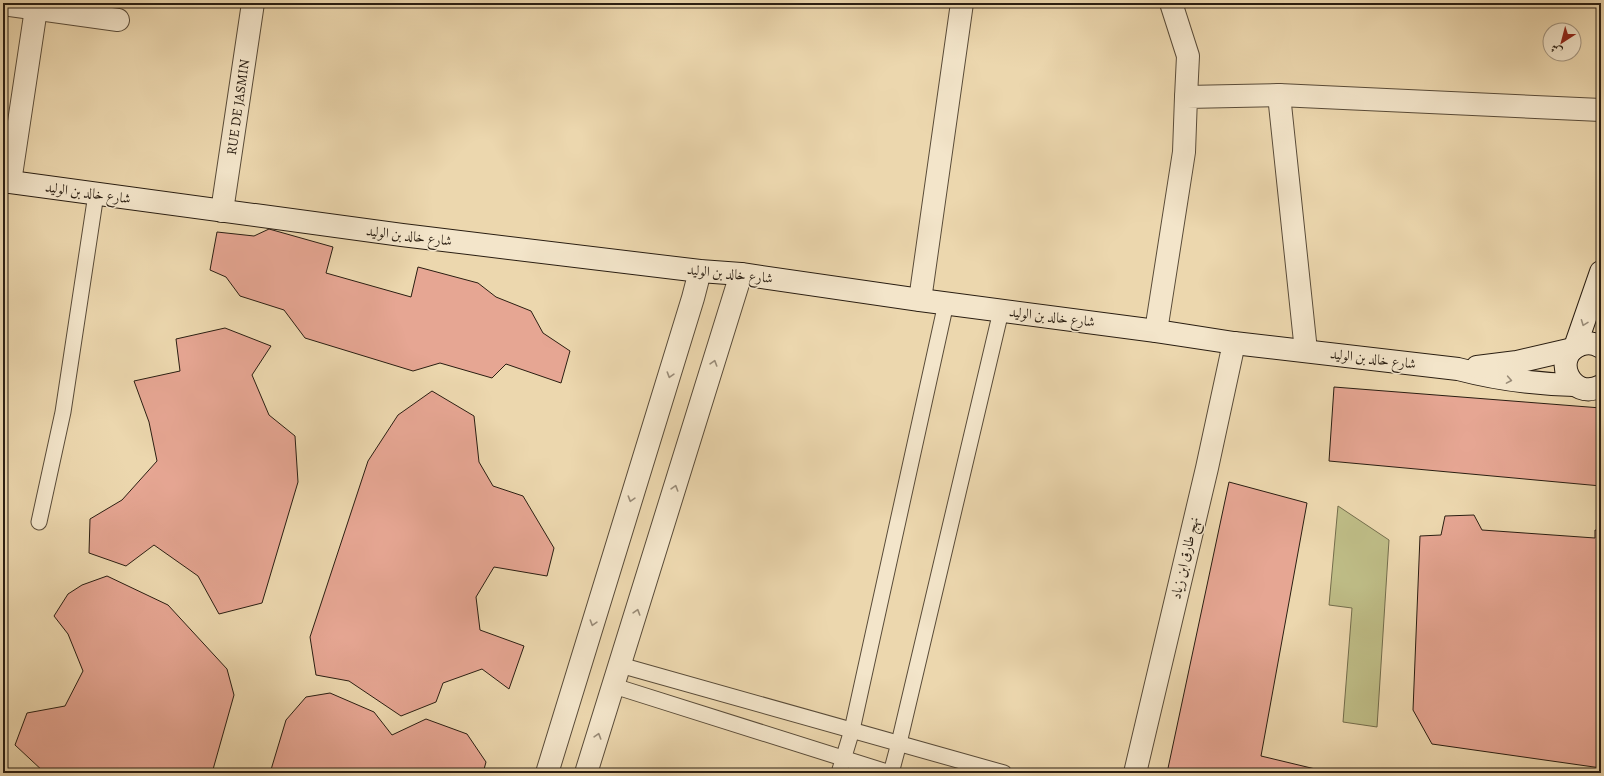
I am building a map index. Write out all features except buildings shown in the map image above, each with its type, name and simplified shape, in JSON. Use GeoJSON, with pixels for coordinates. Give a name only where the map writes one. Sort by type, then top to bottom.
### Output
{"type":"FeatureCollection","features":[{"type":"Feature","properties":{"kind":"street","name":"RUE DE JASMIN"},"geometry":{"type":"LineString","coordinates":[[222,211],[253,3]]}},
{"type":"Feature","properties":{"kind":"street"},"geometry":{"type":"LineString","coordinates":[[920,300],[962,3]]}},
{"type":"Feature","properties":{"kind":"street"},"geometry":{"type":"LineString","coordinates":[[1156,330],[1184,152],[1188,56],[1172,3]]}},
{"type":"Feature","properties":{"kind":"street"},"geometry":{"type":"LineString","coordinates":[[3,4],[118,20]]}},
{"type":"Feature","properties":{"kind":"street"},"geometry":{"type":"LineString","coordinates":[[6,181],[36,9]]}},
{"type":"Feature","properties":{"kind":"street"},"geometry":{"type":"LineString","coordinates":[[1186,97],[1279,95],[1601,110]]}},
{"type":"Feature","properties":{"kind":"street"},"geometry":{"type":"LineString","coordinates":[[1279,95],[1306,351]]}},
{"type":"Feature","properties":{"kind":"street","name":"شارع خالد بن الوليد"},"geometry":{"type":"LineString","coordinates":[[6,181],[410,236],[700,271],[742,274],[1001,311],[1156,330],[1234,343],[1458,368],[1486,376],[1516,381],[1574,385],[1580,388],[1599,388]]}},
{"type":"Feature","properties":{"kind":"street"},"geometry":{"type":"LineString","coordinates":[[547,773],[691,305],[700,271]]}},
{"type":"Feature","properties":{"kind":"street"},"geometry":{"type":"LineString","coordinates":[[1574,385],[1568,377],[1565,368],[1567,358],[1574,348],[1601,272]]}},
{"type":"Feature","properties":{"kind":"street"},"geometry":{"type":"LineString","coordinates":[[586,773],[742,274]]}},
{"type":"Feature","properties":{"kind":"street","name":"نهج طارق ابن زياد"},"geometry":{"type":"LineString","coordinates":[[1135,773],[1234,343]]}},
{"type":"Feature","properties":{"kind":"street","name":"شارع خالد بن الوليد"},"geometry":{"type":"LineString","coordinates":[[1458,368],[1517,362],[1590,343],[1601,347]]}},
{"type":"Feature","properties":{"kind":"lane"},"geometry":{"type":"LineString","coordinates":[[39,522],[63,412],[96,194]]}},
{"type":"Feature","properties":{"kind":"lane"},"geometry":{"type":"LineString","coordinates":[[841,766],[852,730],[946,303]]}},
{"type":"Feature","properties":{"kind":"lane"},"geometry":{"type":"LineString","coordinates":[[614,686],[841,766],[890,773],[900,743],[1001,311]]}},
{"type":"Feature","properties":{"kind":"lane"},"geometry":{"type":"LineString","coordinates":[[620,665],[1004,773]]}},
{"type":"Feature","properties":{"kind":"shaded area"},"geometry":{"type":"Polygon","coordinates":[[[1338,506],[1389,540],[1377,727],[1343,722],[1352,608],[1329,605],[1338,506]]]}}]}
